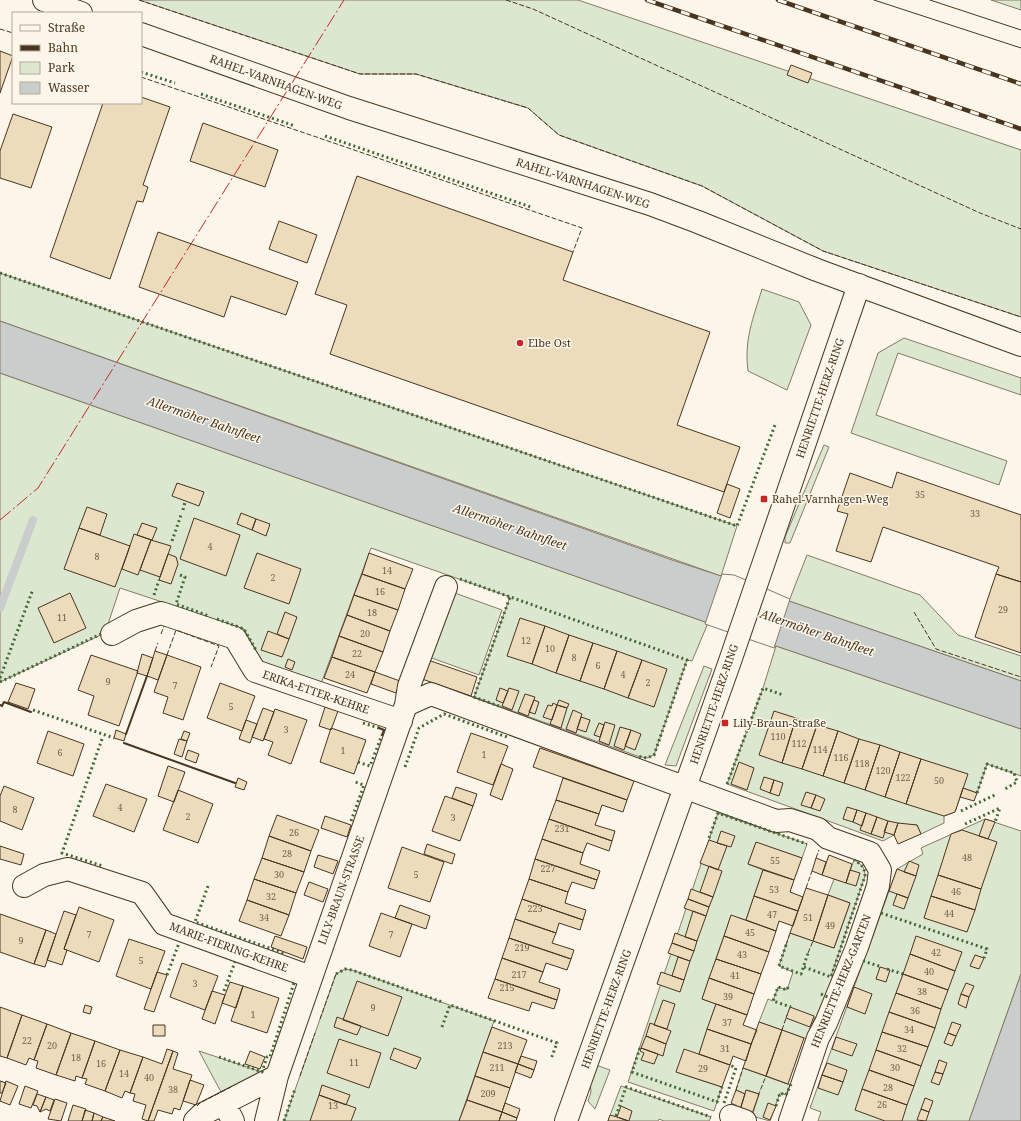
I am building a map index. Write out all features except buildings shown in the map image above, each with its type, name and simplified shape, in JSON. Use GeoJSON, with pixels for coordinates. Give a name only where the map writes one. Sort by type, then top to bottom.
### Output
{"type":"FeatureCollection","features":[{"type":"Feature","properties":{"kind":"street"},"geometry":{"type":"LineString","coordinates":[[44,0],[78,12]]}},
{"type":"Feature","properties":{"kind":"street","name":"RAHEL-VARNHAGEN-WEG"},"geometry":{"type":"LineString","coordinates":[[142,34],[349,108],[650,204],[859,285],[1021,345]]}},
{"type":"Feature","properties":{"kind":"street","name":"HENRIETTE-HERZ-RING"},"geometry":{"type":"LineString","coordinates":[[566,1121],[729,664],[859,285]]}},
{"type":"Feature","properties":{"kind":"street","name":"LILY-BRAUN-STRASSE"},"geometry":{"type":"LineString","coordinates":[[266,1121],[277,1076],[446,587]]}},
{"type":"Feature","properties":{"kind":"street","name":"ERIKA-ETTER-KEHRE"},"geometry":{"type":"LineString","coordinates":[[112,634],[136,621],[161,613],[235,638],[255,671],[405,704]]}},
{"type":"Feature","properties":{"kind":"street"},"geometry":{"type":"LineString","coordinates":[[405,704],[431,694],[684,788]]}},
{"type":"Feature","properties":{"kind":"street","name":"HENRIETTE-HERZ-GARTEN"},"geometry":{"type":"LineString","coordinates":[[684,788],[776,822],[790,820],[818,829],[828,838],[870,853],[880,870],[878,886],[858,947],[826,1023],[818,1038],[794,1120]]}},
{"type":"Feature","properties":{"kind":"street","name":"MARIE-FIERING-KEHRE"},"geometry":{"type":"LineString","coordinates":[[24,886],[44,875],[68,868],[142,893],[164,924],[311,977]]}},
{"type":"Feature","properties":{"kind":"street"},"geometry":{"type":"LineString","coordinates":[[195,1121],[201,1115],[229,1112],[277,1076]]}},
{"type":"Feature","properties":{"kind":"green space"},"geometry":{"type":"Polygon","coordinates":[[[139,0],[578,0],[1021,150],[1021,317],[823,251],[702,186],[559,135],[528,108],[416,74],[360,74],[139,0]]]}},
{"type":"Feature","properties":{"kind":"green space"},"geometry":{"type":"Polygon","coordinates":[[[991,0],[1021,0],[1021,10],[991,0]]]}},
{"type":"Feature","properties":{"kind":"green space"},"geometry":{"type":"Polygon","coordinates":[[[0,273],[737,526],[721,576],[0,321],[0,273]]]}},
{"type":"Feature","properties":{"kind":"green space"},"geometry":{"type":"Polygon","coordinates":[[[762,289],[799,302],[811,325],[787,390],[748,371],[748,339],[762,289]]]}},
{"type":"Feature","properties":{"kind":"green space"},"geometry":{"type":"Polygon","coordinates":[[[904,338],[1021,378],[1021,395],[898,353],[876,415],[1007,461],[999,485],[851,433],[878,353],[904,338]]]}},
{"type":"Feature","properties":{"kind":"green space"},"geometry":{"type":"Polygon","coordinates":[[[0,373],[708,623],[692,661],[687,660],[654,755],[647,758],[637,756],[474,697],[510,597],[371,548],[321,684],[261,661],[244,629],[120,588],[105,633],[0,682],[0,373]]]}},
{"type":"Feature","properties":{"kind":"green space"},"geometry":{"type":"Polygon","coordinates":[[[824,445],[829,447],[790,543],[785,543],[785,537],[824,445]]]}},
{"type":"Feature","properties":{"kind":"green space"},"geometry":{"type":"Polygon","coordinates":[[[807,555],[920,595],[958,635],[1021,656],[1021,681],[789,601],[807,555]]]}},
{"type":"Feature","properties":{"kind":"green space"},"geometry":{"type":"Polygon","coordinates":[[[452,592],[502,610],[479,675],[429,657],[452,592]]]}},
{"type":"Feature","properties":{"kind":"green space"},"geometry":{"type":"Polygon","coordinates":[[[776,646],[1021,729],[1021,776],[987,764],[977,793],[963,788],[955,812],[944,816],[944,823],[921,834],[917,825],[898,824],[894,835],[883,841],[727,784],[763,688],[776,646]]]}},
{"type":"Feature","properties":{"kind":"green space"},"geometry":{"type":"Polygon","coordinates":[[[704,666],[712,669],[676,766],[665,765],[704,666]]]}},
{"type":"Feature","properties":{"kind":"green space"},"geometry":{"type":"Polygon","coordinates":[[[718,813],[807,844],[802,858],[756,843],[748,864],[763,870],[746,920],[731,916],[702,999],[716,1004],[699,1054],[676,1072],[722,1087],[714,1111],[628,1082],[718,813]]]}},
{"type":"Feature","properties":{"kind":"green space"},"geometry":{"type":"Polygon","coordinates":[[[985,819],[1021,831],[1021,974],[969,1121],[818,1121],[821,1112],[810,1108],[897,869],[923,854],[921,848],[985,819]]]}},
{"type":"Feature","properties":{"kind":"green space"},"geometry":{"type":"Polygon","coordinates":[[[854,860],[862,866],[865,876],[831,976],[836,978],[821,1018],[815,1017],[807,1039],[759,1022],[768,999],[773,1001],[778,987],[787,990],[793,972],[779,966],[790,933],[834,948],[850,903],[828,895],[834,879],[846,882],[854,860]]]}},
{"type":"Feature","properties":{"kind":"green space"},"geometry":{"type":"Polygon","coordinates":[[[345,969],[352,970],[494,1021],[459,1121],[284,1121],[336,974],[345,969]]]}},
{"type":"Feature","properties":{"kind":"green space"},"geometry":{"type":"Polygon","coordinates":[[[199,1051],[262,1072],[221,1092],[199,1051]]]}},
{"type":"Feature","properties":{"kind":"green space"},"geometry":{"type":"Polygon","coordinates":[[[596,1065],[610,1070],[595,1109],[588,1101],[591,1092],[590,1081],[596,1065]]]}},
{"type":"Feature","properties":{"kind":"green space"},"geometry":{"type":"Polygon","coordinates":[[[743,1068],[790,1085],[786,1095],[780,1093],[770,1121],[752,1116],[759,1094],[747,1090],[745,1094],[736,1090],[743,1068]]]}},
{"type":"Feature","properties":{"kind":"green space"},"geometry":{"type":"Polygon","coordinates":[[[621,1086],[711,1117],[709,1121],[664,1121],[659,1119],[658,1121],[608,1121],[621,1086]]]}},
{"type":"Feature","properties":{"kind":"water","name":"Allermöher Bahnfleet"},"geometry":{"type":"Polygon","coordinates":[[[0,321],[672,560],[721,576],[733,577],[789,601],[1021,681],[1021,729],[708,623],[0,373],[0,321]]]}},
{"type":"Feature","properties":{"kind":"water"},"geometry":{"type":"Polygon","coordinates":[[[1021,974],[1021,1121],[969,1121],[1021,974]]]}},
{"type":"Feature","properties":{"kind":"pier"},"geometry":{"type":"Polygon","coordinates":[[[722,574],[734,575],[790,599],[774,648],[705,624],[722,574]]]}},
{"type":"Feature","properties":{"kind":"waterway"},"geometry":{"type":"LineString","coordinates":[[0,608],[33,520]]}},
{"type":"Feature","properties":{"kind":"tram line"},"geometry":{"type":"LineString","coordinates":[[874,0],[1021,48]]}},
{"type":"Feature","properties":{"kind":"tram line"},"geometry":{"type":"LineString","coordinates":[[930,0],[1021,30]]}},
{"type":"Feature","properties":{"kind":"railway"},"geometry":{"type":"LineString","coordinates":[[647,0],[1021,129]]}},
{"type":"Feature","properties":{"kind":"railway"},"geometry":{"type":"LineString","coordinates":[[778,0],[1021,84]]}},
{"type":"Feature","properties":{"kind":"hedge"},"geometry":{"type":"LineString","coordinates":[[142,72],[175,83]]}},
{"type":"Feature","properties":{"kind":"hedge"},"geometry":{"type":"LineString","coordinates":[[201,94],[295,126]]}},
{"type":"Feature","properties":{"kind":"hedge"},"geometry":{"type":"LineString","coordinates":[[325,136],[531,207]]}},
{"type":"Feature","properties":{"kind":"hedge"},"geometry":{"type":"LineString","coordinates":[[0,273],[737,526],[775,425]]}},
{"type":"Feature","properties":{"kind":"hedge"},"geometry":{"type":"LineString","coordinates":[[183,510],[185,502]]}},
{"type":"Feature","properties":{"kind":"hedge"},"geometry":{"type":"LineString","coordinates":[[172,541],[181,515]]}},
{"type":"Feature","properties":{"kind":"hedge"},"geometry":{"type":"LineString","coordinates":[[180,575],[185,577],[176,604],[209,616]]}},
{"type":"Feature","properties":{"kind":"hedge"},"geometry":{"type":"LineString","coordinates":[[460,579],[687,660],[654,755],[647,758],[637,756]]}},
{"type":"Feature","properties":{"kind":"hedge"},"geometry":{"type":"LineString","coordinates":[[154,595],[159,580]]}},
{"type":"Feature","properties":{"kind":"hedge"},"geometry":{"type":"LineString","coordinates":[[0,678],[33,589]]}},
{"type":"Feature","properties":{"kind":"hedge"},"geometry":{"type":"LineString","coordinates":[[499,706],[474,697],[510,597]]}},
{"type":"Feature","properties":{"kind":"hedge"},"geometry":{"type":"LineString","coordinates":[[217,619],[244,629],[256,650]]}},
{"type":"Feature","properties":{"kind":"hedge"},"geometry":{"type":"LineString","coordinates":[[0,682],[103,633]]}},
{"type":"Feature","properties":{"kind":"hedge"},"geometry":{"type":"LineString","coordinates":[[727,784],[763,688],[783,695]]}},
{"type":"Feature","properties":{"kind":"hedge"},"geometry":{"type":"LineString","coordinates":[[33,710],[114,738]]}},
{"type":"Feature","properties":{"kind":"hedge"},"geometry":{"type":"LineString","coordinates":[[405,767],[419,728],[444,714],[507,737]]}},
{"type":"Feature","properties":{"kind":"hedge"},"geometry":{"type":"LineString","coordinates":[[363,723],[379,728]]}},
{"type":"Feature","properties":{"kind":"hedge"},"geometry":{"type":"LineString","coordinates":[[358,762],[370,766],[382,735]]}},
{"type":"Feature","properties":{"kind":"hedge"},"geometry":{"type":"LineString","coordinates":[[102,739],[62,853],[103,866]]}},
{"type":"Feature","properties":{"kind":"hedge"},"geometry":{"type":"LineString","coordinates":[[977,793],[987,764],[1014,773],[1017,782],[1005,789]]}},
{"type":"Feature","properties":{"kind":"hedge"},"geometry":{"type":"LineString","coordinates":[[351,821],[364,785],[355,782]]}},
{"type":"Feature","properties":{"kind":"hedge"},"geometry":{"type":"LineString","coordinates":[[961,811],[997,794]]}},
{"type":"Feature","properties":{"kind":"hedge"},"geometry":{"type":"LineString","coordinates":[[965,824],[1000,808],[995,822]]}},
{"type":"Feature","properties":{"kind":"hedge"},"geometry":{"type":"LineString","coordinates":[[709,838],[718,813],[807,844]]}},
{"type":"Feature","properties":{"kind":"hedge"},"geometry":{"type":"LineString","coordinates":[[804,967],[831,977],[865,876],[862,866],[854,860]]}},
{"type":"Feature","properties":{"kind":"hedge"},"geometry":{"type":"LineString","coordinates":[[208,886],[195,922],[286,954]]}},
{"type":"Feature","properties":{"kind":"hedge"},"geometry":{"type":"LineString","coordinates":[[881,913],[987,949],[984,958]]}},
{"type":"Feature","properties":{"kind":"hedge"},"geometry":{"type":"LineString","coordinates":[[167,975],[179,943]]}},
{"type":"Feature","properties":{"kind":"hedge"},"geometry":{"type":"LineString","coordinates":[[786,945],[779,966],[801,974],[808,953]]}},
{"type":"Feature","properties":{"kind":"hedge"},"geometry":{"type":"LineString","coordinates":[[863,961],[882,967]]}},
{"type":"Feature","properties":{"kind":"hedge"},"geometry":{"type":"LineString","coordinates":[[224,991],[235,962]]}},
{"type":"Feature","properties":{"kind":"hedge"},"geometry":{"type":"LineString","coordinates":[[336,974],[345,969],[352,970],[442,1002]]}},
{"type":"Feature","properties":{"kind":"hedge"},"geometry":{"type":"LineString","coordinates":[[887,969],[903,974]]}},
{"type":"Feature","properties":{"kind":"hedge"},"geometry":{"type":"LineString","coordinates":[[219,1057],[262,1072],[267,1057],[270,1057],[294,983]]}},
{"type":"Feature","properties":{"kind":"hedge"},"geometry":{"type":"LineString","coordinates":[[788,987],[787,990],[778,987],[773,1001],[791,1007]]}},
{"type":"Feature","properties":{"kind":"hedge"},"geometry":{"type":"LineString","coordinates":[[821,994],[828,997]]}},
{"type":"Feature","properties":{"kind":"hedge"},"geometry":{"type":"LineString","coordinates":[[442,1027],[450,1005],[557,1043],[551,1059]]}},
{"type":"Feature","properties":{"kind":"hedge"},"geometry":{"type":"LineString","coordinates":[[640,1048],[632,1072],[717,1102],[722,1087]]}},
{"type":"Feature","properties":{"kind":"hedge"},"geometry":{"type":"LineString","coordinates":[[724,1103],[736,1068],[730,1065]]}},
{"type":"Feature","properties":{"kind":"hedge"},"geometry":{"type":"LineString","coordinates":[[776,1106],[780,1093],[786,1095],[791,1084]]}},
{"type":"Feature","properties":{"kind":"hedge"},"geometry":{"type":"LineString","coordinates":[[616,1116],[626,1087],[711,1117]]}},
{"type":"Feature","properties":{"kind":"hedge"},"geometry":{"type":"LineString","coordinates":[[284,1121],[295,1089]]}},
{"type":"Feature","properties":{"kind":"fence"},"geometry":{"type":"LineString","coordinates":[[139,0],[360,74],[416,74],[528,108],[559,135],[702,186],[823,251],[1021,317]]}},
{"type":"Feature","properties":{"kind":"fence"},"geometry":{"type":"LineString","coordinates":[[506,0],[533,9],[980,213],[1021,229]]}},
{"type":"Feature","properties":{"kind":"fence"},"geometry":{"type":"LineString","coordinates":[[0,29],[12,33]]}},
{"type":"Feature","properties":{"kind":"fence"},"geometry":{"type":"LineString","coordinates":[[142,77],[582,228],[573,252]]}},
{"type":"Feature","properties":{"kind":"fence"},"geometry":{"type":"LineString","coordinates":[[914,612],[936,649],[1021,677]]}},
{"type":"Feature","properties":{"kind":"fence"},"geometry":{"type":"LineString","coordinates":[[161,634],[164,626]]}},
{"type":"Feature","properties":{"kind":"fence"},"geometry":{"type":"LineString","coordinates":[[167,655],[176,630],[219,646],[211,667]]}},
{"type":"Feature","properties":{"kind":"fence"},"geometry":{"type":"LineString","coordinates":[[155,651],[158,643]]}},
{"type":"Feature","properties":{"kind":"fence"},"geometry":{"type":"LineString","coordinates":[[816,858],[819,850]]}},
{"type":"Feature","properties":{"kind":"fence"},"geometry":{"type":"LineString","coordinates":[[806,888],[812,871]]}},
{"type":"Feature","properties":{"kind":"fence"},"geometry":{"type":"LineString","coordinates":[[786,945],[790,933]]}},
{"type":"Feature","properties":{"kind":"fence"},"geometry":{"type":"LineString","coordinates":[[808,953],[813,941]]}},
{"type":"Feature","properties":{"kind":"fence"},"geometry":{"type":"LineString","coordinates":[[320,1019],[336,974]]}},
{"type":"Feature","properties":{"kind":"fence"},"geometry":{"type":"LineString","coordinates":[[782,1030],[787,1015]]}},
{"type":"Feature","properties":{"kind":"fence"},"geometry":{"type":"LineString","coordinates":[[300,1076],[315,1033]]}},
{"type":"Feature","properties":{"kind":"fence"},"geometry":{"type":"LineString","coordinates":[[736,1090],[743,1068]]}},
{"type":"Feature","properties":{"kind":"fence"},"geometry":{"type":"LineString","coordinates":[[758,1096],[766,1076]]}},
{"type":"Feature","properties":{"kind":"fence"},"geometry":{"type":"LineString","coordinates":[[197,1106],[231,1087]]}},
{"type":"Feature","properties":{"kind":"wall"},"geometry":{"type":"LineString","coordinates":[[126,734],[147,676]]}},
{"type":"Feature","properties":{"kind":"wall"},"geometry":{"type":"LineString","coordinates":[[0,705],[2,706],[4,702],[31,712]]}},
{"type":"Feature","properties":{"kind":"wall"},"geometry":{"type":"LineString","coordinates":[[379,728],[384,730],[382,735]]}},
{"type":"Feature","properties":{"kind":"wall"},"geometry":{"type":"LineString","coordinates":[[124,743],[235,783]]}},
{"type":"Feature","properties":{"kind":"power"},"geometry":{"type":"LineString","coordinates":[[0,520],[38,488],[344,0]]}},
{"type":"Feature","properties":{"kind":"place","name":"Elbe Ost"},"geometry":{"type":"Point","coordinates":[520,343]}},
{"type":"Feature","properties":{"kind":"place","name":"Rahel-Varnhagen-Weg"},"geometry":{"type":"Point","coordinates":[764,499]}},
{"type":"Feature","properties":{"kind":"place","name":"Lily-Braun-Straße"},"geometry":{"type":"Point","coordinates":[725,723]}}]}
